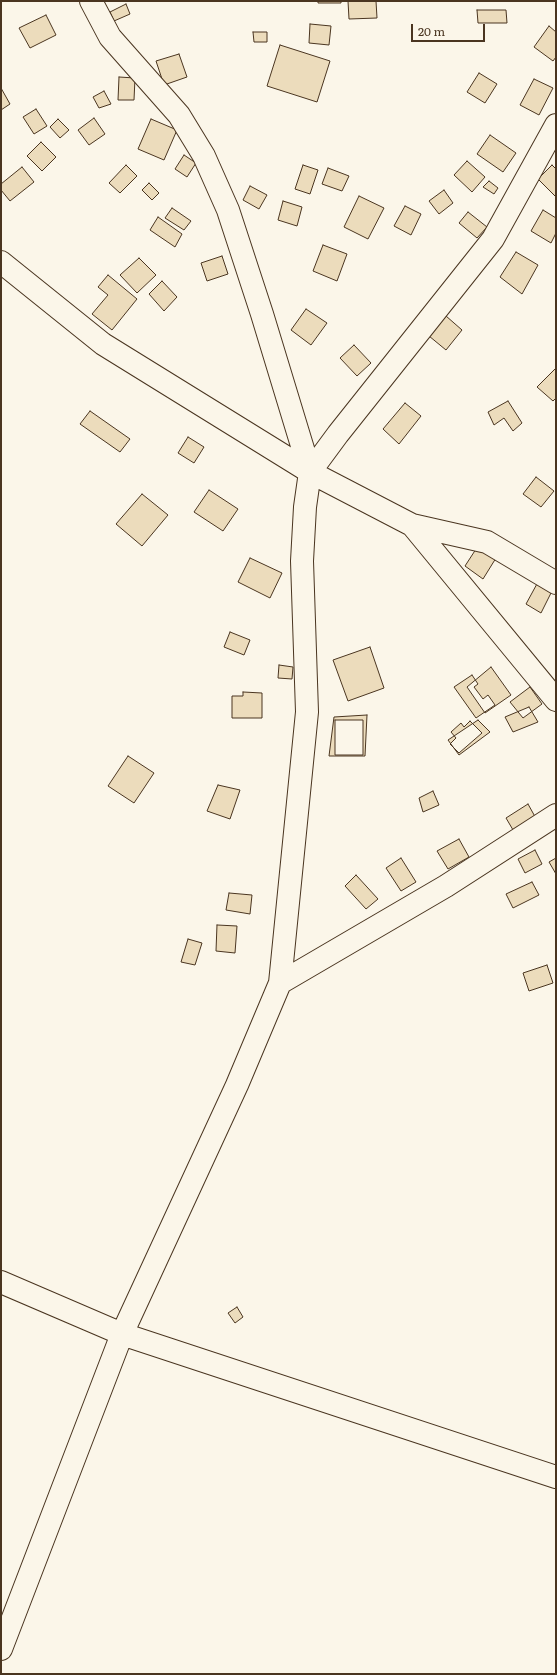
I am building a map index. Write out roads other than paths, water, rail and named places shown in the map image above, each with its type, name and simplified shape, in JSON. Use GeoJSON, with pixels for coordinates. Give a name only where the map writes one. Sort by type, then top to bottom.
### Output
{"type":"FeatureCollection","features":[{"type":"Feature","properties":{"kind":"street"},"geometry":{"type":"LineString","coordinates":[[1,1649],[122,1334],[237,1085],[280,983],[307,712],[302,561],[305,507],[310,472],[228,210],[204,156],[179,115],[110,37],[91,1]]}},
{"type":"Feature","properties":{"kind":"street"},"geometry":{"type":"LineString","coordinates":[[310,472],[338,434],[493,239],[556,125]]}},
{"type":"Feature","properties":{"kind":"street"},"geometry":{"type":"LineString","coordinates":[[1,262],[103,344],[310,472],[412,525],[487,542],[556,583]]}},
{"type":"Feature","properties":{"kind":"street"},"geometry":{"type":"LineString","coordinates":[[412,525],[556,700]]}},
{"type":"Feature","properties":{"kind":"street"},"geometry":{"type":"LineString","coordinates":[[280,983],[446,886],[556,816]]}},
{"type":"Feature","properties":{"kind":"street"},"geometry":{"type":"LineString","coordinates":[[1,1282],[122,1334],[556,1477]]}}]}
